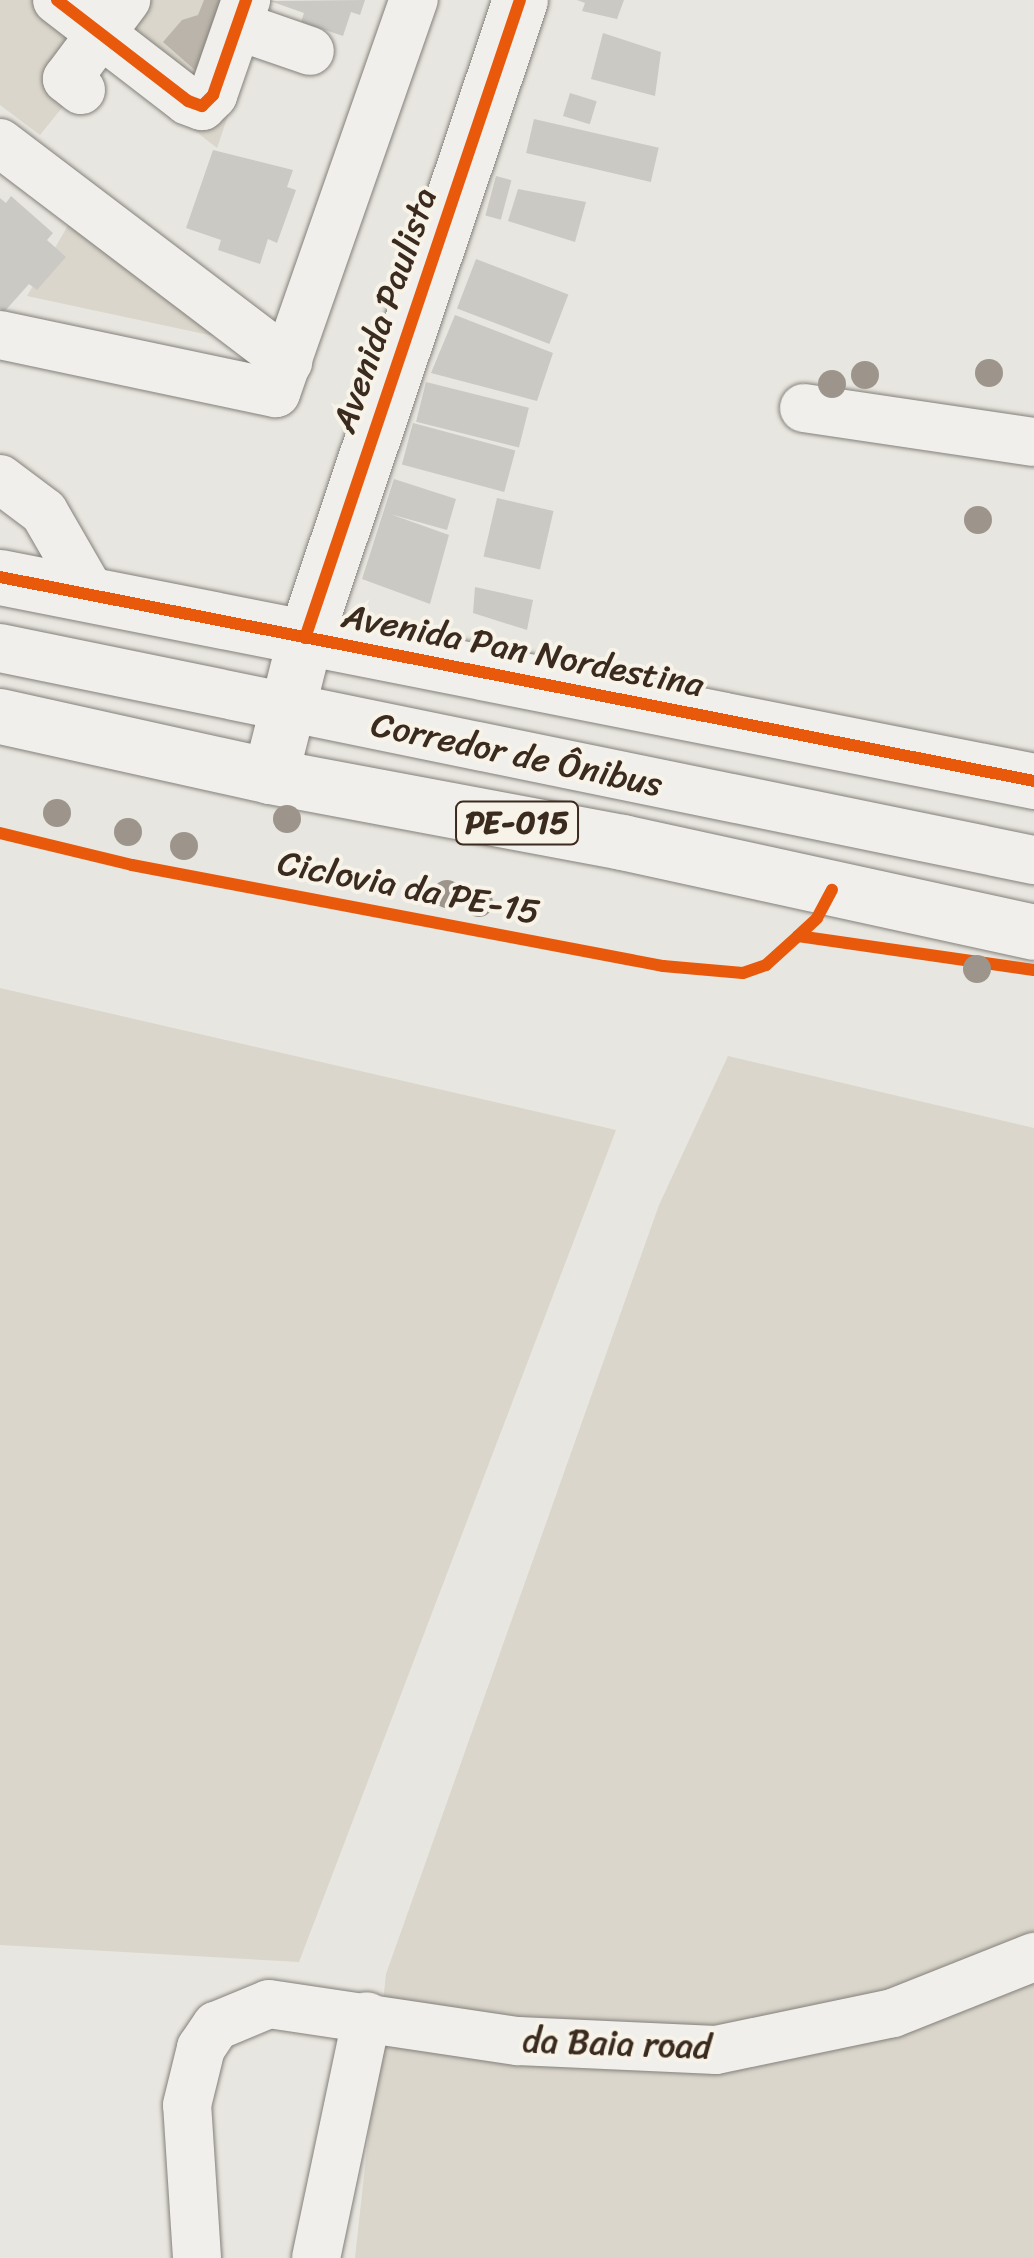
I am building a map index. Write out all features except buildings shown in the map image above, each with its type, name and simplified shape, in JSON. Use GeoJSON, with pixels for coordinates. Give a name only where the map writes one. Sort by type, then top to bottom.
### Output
{"type":"FeatureCollection","features":[{"type":"Feature","properties":{"kind":"main road","name":"Avenida Paulista"},"geometry":{"type":"LineString","coordinates":[[270,776],[305,638],[520,0]]}},
{"type":"Feature","properties":{"kind":"main road","name":"Avenida Pan Nordestina"},"geometry":{"type":"LineString","coordinates":[[0,576],[1034,781]]}},
{"type":"Feature","properties":{"kind":"main road","name":"PE-015"},"geometry":{"type":"LineString","coordinates":[[0,716],[270,776],[622,842],[1034,932]]}},
{"type":"Feature","properties":{"kind":"street"},"geometry":{"type":"LineString","coordinates":[[57,0],[114,18],[188,101],[202,106],[214,96],[242,13],[310,51]]}},
{"type":"Feature","properties":{"kind":"street"},"geometry":{"type":"LineString","coordinates":[[0,335],[273,394],[288,362],[414,0]]}},
{"type":"Feature","properties":{"kind":"street"},"geometry":{"type":"LineString","coordinates":[[81,90],[67,78],[114,18]]}},
{"type":"Feature","properties":{"kind":"street"},"geometry":{"type":"LineString","coordinates":[[0,143],[288,362]]}},
{"type":"Feature","properties":{"kind":"street"},"geometry":{"type":"LineString","coordinates":[[804,408],[1034,442]]}},
{"type":"Feature","properties":{"kind":"street"},"geometry":{"type":"LineString","coordinates":[[0,478],[44,512],[92,595]]}},
{"type":"Feature","properties":{"kind":"street","name":"Corredor de Ônibus"},"geometry":{"type":"LineString","coordinates":[[0,648],[1034,860]]}},
{"type":"Feature","properties":{"kind":"street","name":"da Baia road"},"geometry":{"type":"LineString","coordinates":[[197,2258],[186,2106],[200,2048],[216,2026],[270,2004],[518,2040],[716,2050],[893,2013],[1034,1957]]}},
{"type":"Feature","properties":{"kind":"street"},"geometry":{"type":"LineString","coordinates":[[316,2258],[367,2016]]}},
{"type":"Feature","properties":{"kind":"shaded area"},"geometry":{"type":"Polygon","coordinates":[[[0,0],[267,0],[217,148],[102,58],[40,135],[0,105],[0,0]]]}},
{"type":"Feature","properties":{"kind":"shaded area"},"geometry":{"type":"Polygon","coordinates":[[[204,0],[241,0],[212,85],[163,42],[182,20],[198,15],[204,0]]]}},
{"type":"Feature","properties":{"kind":"shaded area"},"geometry":{"type":"Polygon","coordinates":[[[70,222],[223,338],[27,296],[70,222]]]}},
{"type":"Feature","properties":{"kind":"shaded area"},"geometry":{"type":"Polygon","coordinates":[[[0,988],[616,1130],[299,1962],[0,1945],[0,988]]]}},
{"type":"Feature","properties":{"kind":"shaded area"},"geometry":{"type":"Polygon","coordinates":[[[728,1056],[1034,1128],[1034,2258],[355,2258],[386,1974],[659,1205],[728,1056]]]}},
{"type":"Feature","properties":{"kind":"cycle path"},"geometry":{"type":"LineString","coordinates":[[57,0],[188,101],[202,106],[213,95],[246,0]]}},
{"type":"Feature","properties":{"kind":"cycle path"},"geometry":{"type":"LineString","coordinates":[[305,638],[520,0]]}},
{"type":"Feature","properties":{"kind":"cycle path"},"geometry":{"type":"LineString","coordinates":[[0,577],[1034,781]]}},
{"type":"Feature","properties":{"kind":"cycle path","name":"Ciclovia da PE-15"},"geometry":{"type":"LineString","coordinates":[[0,833],[132,865],[663,966],[743,973],[766,965],[798,936],[817,918],[832,890]]}},
{"type":"Feature","properties":{"kind":"cycle path"},"geometry":{"type":"LineString","coordinates":[[798,936],[1034,970]]}}]}
